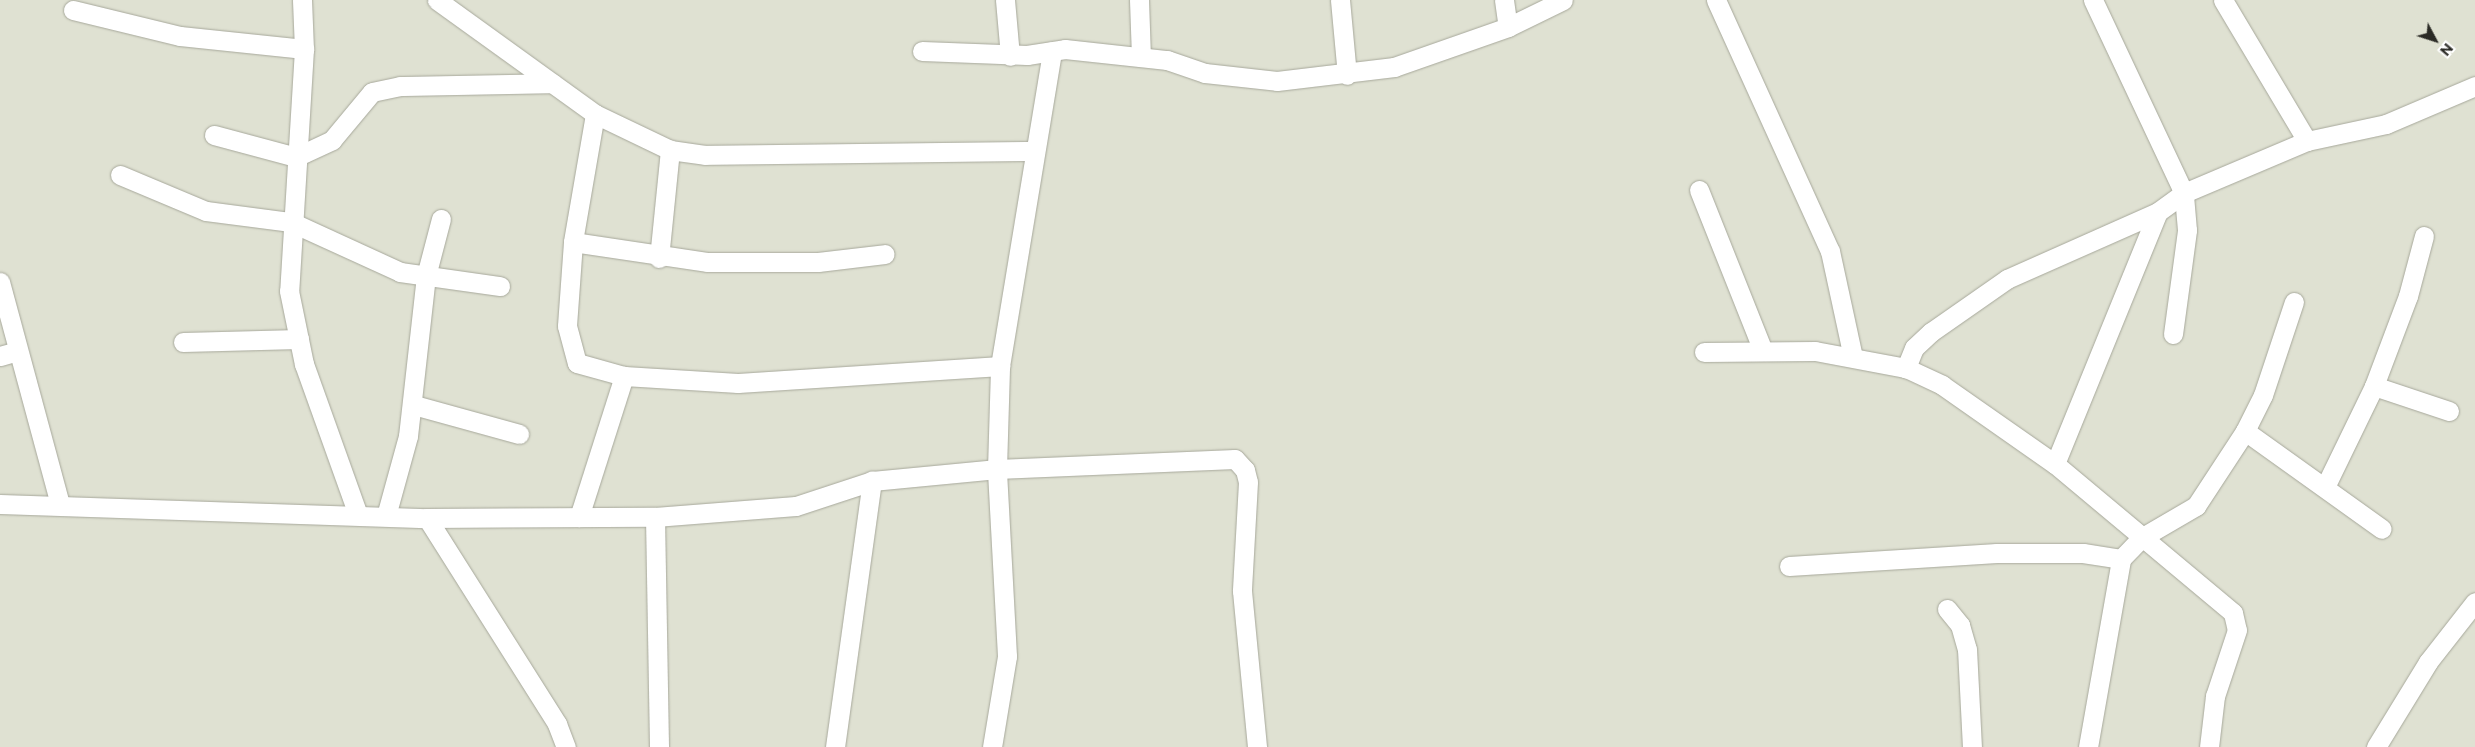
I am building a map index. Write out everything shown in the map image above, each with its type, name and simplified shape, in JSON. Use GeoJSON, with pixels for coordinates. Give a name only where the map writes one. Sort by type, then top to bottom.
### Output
{"type":"FeatureCollection","features":[{"type":"Feature","properties":{"kind":"street"},"geometry":{"type":"LineString","coordinates":[[302,0],[304,49],[291,222],[288,291],[299,339],[358,515]]}},
{"type":"Feature","properties":{"kind":"street"},"geometry":{"type":"LineString","coordinates":[[437,0],[594,114],[670,150],[705,156],[1035,151]]}},
{"type":"Feature","properties":{"kind":"street"},"geometry":{"type":"LineString","coordinates":[[1006,0],[1010,56]]}},
{"type":"Feature","properties":{"kind":"street"},"geometry":{"type":"LineString","coordinates":[[1139,0],[1141,57]]}},
{"type":"Feature","properties":{"kind":"street"},"geometry":{"type":"LineString","coordinates":[[1340,0],[1347,75]]}},
{"type":"Feature","properties":{"kind":"street"},"geometry":{"type":"LineString","coordinates":[[1504,0],[1508,27]]}},
{"type":"Feature","properties":{"kind":"street"},"geometry":{"type":"LineString","coordinates":[[922,51],[1010,56],[1052,51],[1141,57],[1205,73],[1277,81],[1347,75],[1394,66],[1508,27],[1563,0]]}},
{"type":"Feature","properties":{"kind":"street"},"geometry":{"type":"LineString","coordinates":[[1716,0],[1830,251],[1853,357]]}},
{"type":"Feature","properties":{"kind":"street"},"geometry":{"type":"LineString","coordinates":[[2093,0],[2184,193],[2187,230],[2174,334]]}},
{"type":"Feature","properties":{"kind":"street"},"geometry":{"type":"LineString","coordinates":[[2223,0],[2307,141]]}},
{"type":"Feature","properties":{"kind":"street"},"geometry":{"type":"LineString","coordinates":[[73,10],[180,36],[304,49]]}},
{"type":"Feature","properties":{"kind":"street"},"geometry":{"type":"LineString","coordinates":[[992,747],[1007,656],[997,468],[1000,366],[1052,51]]}},
{"type":"Feature","properties":{"kind":"street"},"geometry":{"type":"LineString","coordinates":[[214,135],[296,157],[332,140],[372,92],[400,86],[552,83]]}},
{"type":"Feature","properties":{"kind":"street"},"geometry":{"type":"LineString","coordinates":[[1906,368],[1914,348],[1931,332],[2007,279],[2158,212],[2184,193],[2307,141],[2386,124],[2475,86]]}},
{"type":"Feature","properties":{"kind":"street"},"geometry":{"type":"LineString","coordinates":[[594,114],[573,242],[567,326],[570,348],[577,363],[624,376],[782,383],[1000,366]]}},
{"type":"Feature","properties":{"kind":"street"},"geometry":{"type":"LineString","coordinates":[[659,258],[670,150]]}},
{"type":"Feature","properties":{"kind":"street"},"geometry":{"type":"LineString","coordinates":[[120,174],[206,211],[291,222],[400,272],[500,286]]}},
{"type":"Feature","properties":{"kind":"street"},"geometry":{"type":"LineString","coordinates":[[1699,190],[1762,348]]}},
{"type":"Feature","properties":{"kind":"street"},"geometry":{"type":"LineString","coordinates":[[2055,464],[2158,212]]}},
{"type":"Feature","properties":{"kind":"street"},"geometry":{"type":"LineString","coordinates":[[386,516],[414,405],[426,276],[441,218]]}},
{"type":"Feature","properties":{"kind":"street"},"geometry":{"type":"LineString","coordinates":[[2326,485],[2374,386],[2408,296],[2424,236]]}},
{"type":"Feature","properties":{"kind":"street"},"geometry":{"type":"LineString","coordinates":[[573,242],[659,258],[818,262],[884,254]]}},
{"type":"Feature","properties":{"kind":"street"},"geometry":{"type":"LineString","coordinates":[[0,282],[11,309],[9,354],[60,504]]}},
{"type":"Feature","properties":{"kind":"street"},"geometry":{"type":"LineString","coordinates":[[2088,747],[2121,559],[2141,538],[2196,506],[2245,431],[2263,395],[2294,302]]}},
{"type":"Feature","properties":{"kind":"street"},"geometry":{"type":"LineString","coordinates":[[183,342],[299,339]]}},
{"type":"Feature","properties":{"kind":"street"},"geometry":{"type":"LineString","coordinates":[[1704,352],[1762,348],[1853,357],[1906,368],[1949,390],[2055,464],[2238,620],[2215,696],[2209,747]]}},
{"type":"Feature","properties":{"kind":"street"},"geometry":{"type":"LineString","coordinates":[[578,517],[624,376]]}},
{"type":"Feature","properties":{"kind":"street"},"geometry":{"type":"LineString","coordinates":[[2374,386],[2449,411]]}},
{"type":"Feature","properties":{"kind":"street"},"geometry":{"type":"LineString","coordinates":[[414,405],[519,434]]}},
{"type":"Feature","properties":{"kind":"street"},"geometry":{"type":"LineString","coordinates":[[2245,431],[2326,485],[2382,529]]}},
{"type":"Feature","properties":{"kind":"street"},"geometry":{"type":"LineString","coordinates":[[0,504],[60,504],[427,518],[655,517],[796,506],[872,481],[997,468],[1235,460],[1245,470],[1242,591],[1257,747]]}},
{"type":"Feature","properties":{"kind":"street"},"geometry":{"type":"LineString","coordinates":[[835,747],[872,481]]}},
{"type":"Feature","properties":{"kind":"street"},"geometry":{"type":"LineString","coordinates":[[655,517],[659,747]]}},
{"type":"Feature","properties":{"kind":"street"},"geometry":{"type":"LineString","coordinates":[[427,518],[557,724],[566,747]]}},
{"type":"Feature","properties":{"kind":"street"},"geometry":{"type":"LineString","coordinates":[[1789,566],[1997,553],[2083,553],[2121,559]]}},
{"type":"Feature","properties":{"kind":"street"},"geometry":{"type":"LineString","coordinates":[[2376,747],[2428,662],[2475,602]]}},
{"type":"Feature","properties":{"kind":"street"},"geometry":{"type":"LineString","coordinates":[[1947,609],[1960,625],[1966,649],[1972,747]]}}]}
